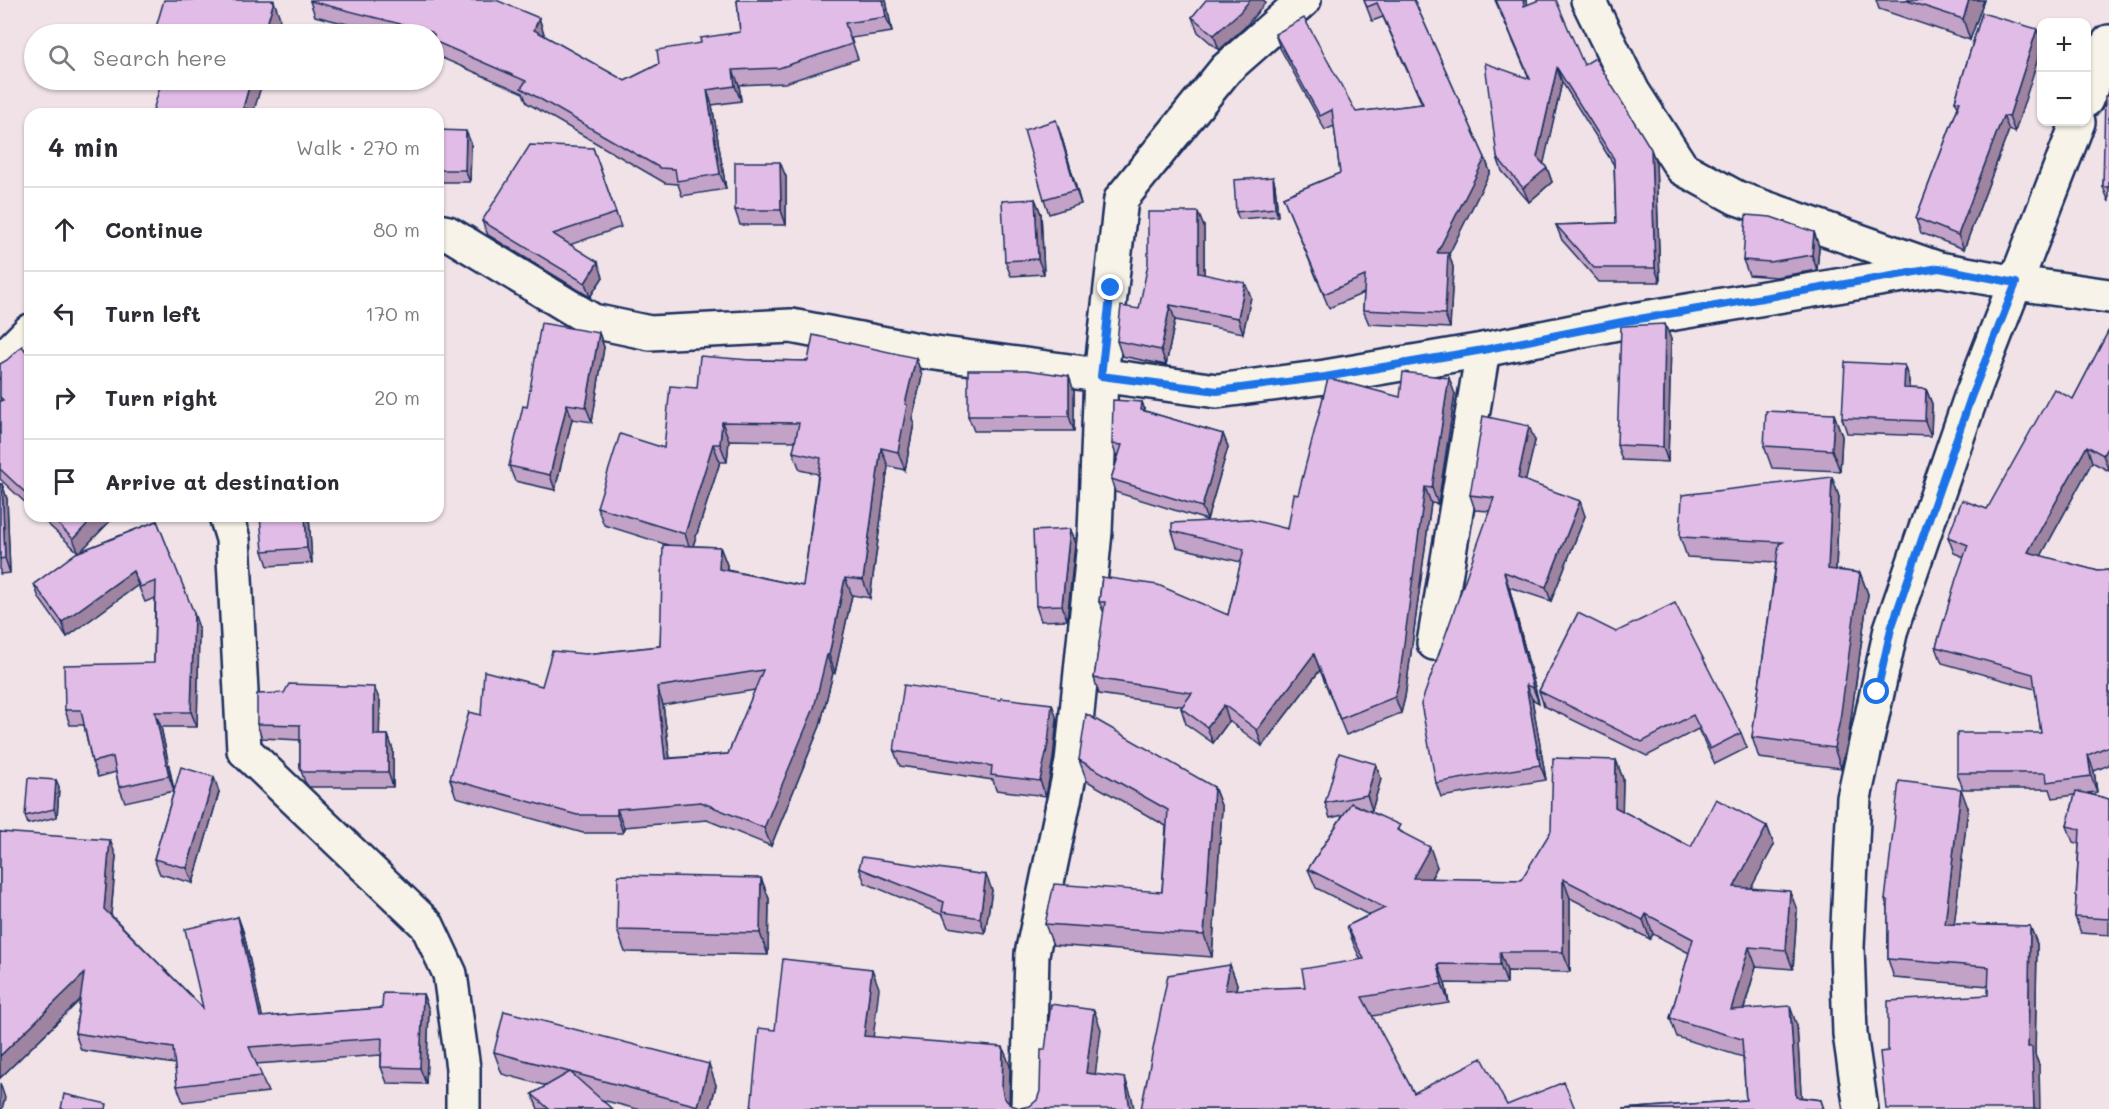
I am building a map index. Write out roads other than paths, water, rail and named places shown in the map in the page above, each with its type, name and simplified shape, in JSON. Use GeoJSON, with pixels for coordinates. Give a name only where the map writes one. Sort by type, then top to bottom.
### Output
{"type":"FeatureCollection","features":[{"type":"Feature","properties":{"kind":"street"},"geometry":{"type":"LineString","coordinates":[[1028,1109],[1032,954],[1072,762],[1095,532],[1101,376],[1121,200],[1226,69],[1304,0]]}},
{"type":"Feature","properties":{"kind":"street"},"geometry":{"type":"LineString","coordinates":[[1588,0],[1633,92],[1682,168],[1737,198],[1939,268],[2016,283],[2109,296]]}},
{"type":"Feature","properties":{"kind":"street"},"geometry":{"type":"LineString","coordinates":[[2091,87],[2109,42]]}},
{"type":"Feature","properties":{"kind":"street"},"geometry":{"type":"LineString","coordinates":[[1861,1109],[1850,1034],[1847,947],[1854,798],[1891,629],[1971,397],[2076,126]]}},
{"type":"Feature","properties":{"kind":"street"},"geometry":{"type":"LineString","coordinates":[[444,232],[593,321],[650,333],[790,326],[928,352],[1217,391],[1325,377],[1483,350],[1627,321],[1939,268]]}},
{"type":"Feature","properties":{"kind":"street"},"geometry":{"type":"LineString","coordinates":[[0,361],[24,337]]}},
{"type":"Feature","properties":{"kind":"street"},"geometry":{"type":"LineString","coordinates":[[1434,644],[1483,350]]}},
{"type":"Feature","properties":{"kind":"street"},"geometry":{"type":"LineString","coordinates":[[227,522],[233,539],[244,750],[427,925],[450,974],[463,1068],[463,1109]]}}]}
